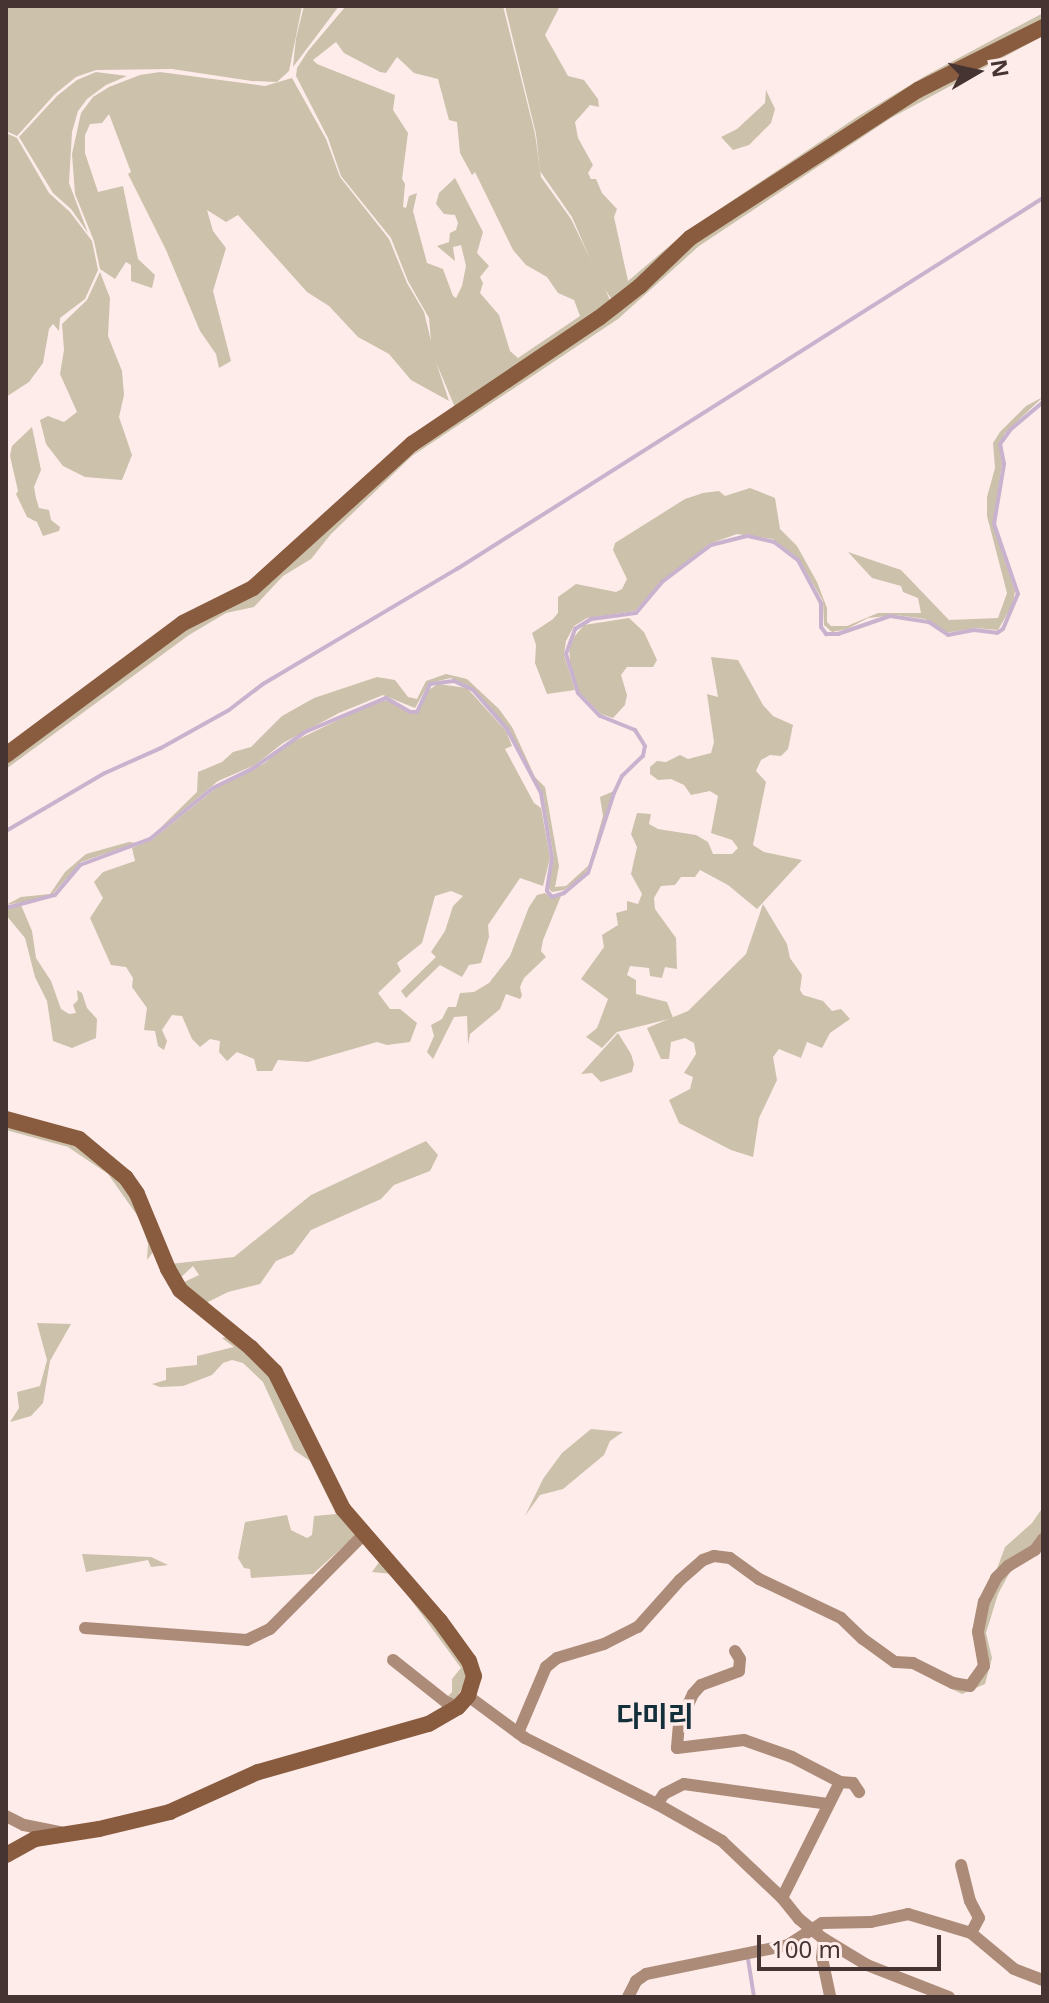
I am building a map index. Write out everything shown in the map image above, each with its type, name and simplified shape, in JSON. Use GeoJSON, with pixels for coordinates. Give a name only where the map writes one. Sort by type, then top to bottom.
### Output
{"type":"FeatureCollection","features":[{"type":"Feature","properties":{"kind":"street"},"geometry":{"type":"LineString","coordinates":[[6,755],[183,623],[253,588],[412,444],[599,318],[640,286],[690,238],[918,90],[1043,27]]}},
{"type":"Feature","properties":{"kind":"street"},"geometry":{"type":"LineString","coordinates":[[6,1119],[79,1139],[126,1178],[137,1194],[164,1261],[180,1290],[251,1348],[275,1372],[328,1482],[363,1535],[401,1572],[469,1661],[474,1676],[463,1701],[428,1724],[258,1772],[170,1812],[99,1829],[35,1839],[6,1855]]}},
{"type":"Feature","properties":{"kind":"street"},"geometry":{"type":"LineString","coordinates":[[85,1628],[247,1640],[270,1629],[363,1535]]}},
{"type":"Feature","properties":{"kind":"street"},"geometry":{"type":"LineString","coordinates":[[518,1733],[546,1667],[557,1658],[604,1644],[638,1627],[680,1580],[703,1560],[714,1556],[730,1558],[759,1579],[841,1618],[895,1662],[913,1663],[953,1683],[970,1686],[984,1666],[978,1632],[984,1602],[1002,1572],[1035,1550],[1043,1539]]}},
{"type":"Feature","properties":{"kind":"street"},"geometry":{"type":"LineString","coordinates":[[735,1651],[740,1659],[739,1671],[701,1685],[693,1694],[679,1724],[677,1748],[744,1740],[792,1757],[840,1782],[853,1783],[859,1792]]}},
{"type":"Feature","properties":{"kind":"street"},"geometry":{"type":"LineString","coordinates":[[393,1660],[446,1702],[463,1701],[722,1841],[824,1939],[921,1992],[949,1997]]}},
{"type":"Feature","properties":{"kind":"street"},"geometry":{"type":"LineString","coordinates":[[782,1898],[840,1782]]}},
{"type":"Feature","properties":{"kind":"street"},"geometry":{"type":"LineString","coordinates":[[657,1804],[664,1794],[684,1784],[828,1804]]}},
{"type":"Feature","properties":{"kind":"street"},"geometry":{"type":"LineString","coordinates":[[6,1816],[24,1825],[63,1833]]}},
{"type":"Feature","properties":{"kind":"street"},"geometry":{"type":"LineString","coordinates":[[961,1865],[970,1901],[979,1918],[971,1933]]}},
{"type":"Feature","properties":{"kind":"street"},"geometry":{"type":"LineString","coordinates":[[628,1997],[636,1981],[646,1974],[788,1945],[811,1928],[833,1921],[871,1922],[914,1914],[971,1933],[1014,1969],[1043,1980]]}},
{"type":"Feature","properties":{"kind":"street"},"geometry":{"type":"LineString","coordinates":[[824,1939],[822,1958],[830,1997]]}},
{"type":"Feature","properties":{"kind":"shaded area"},"geometry":{"type":"Polygon","coordinates":[[[6,6],[302,6],[289,71],[277,82],[172,69],[96,70],[76,77],[55,94],[17,136],[6,131],[6,6]]]}},
{"type":"Feature","properties":{"kind":"shaded area"},"geometry":{"type":"Polygon","coordinates":[[[304,6],[339,6],[293,67],[296,38],[304,6]]]}},
{"type":"Feature","properties":{"kind":"shaded area"},"geometry":{"type":"Polygon","coordinates":[[[346,6],[503,6],[535,134],[541,177],[571,219],[612,304],[456,410],[436,362],[449,401],[411,380],[389,354],[358,337],[329,306],[307,292],[238,215],[226,222],[207,210],[213,231],[226,248],[213,291],[231,361],[219,368],[216,354],[200,331],[166,250],[128,174],[131,172],[109,114],[102,123],[90,124],[85,135],[85,153],[98,192],[123,186],[138,259],[155,275],[152,288],[131,281],[131,265],[126,262],[115,279],[100,269],[94,241],[75,194],[72,154],[81,113],[93,97],[140,75],[160,72],[265,86],[292,78],[326,139],[340,177],[389,239],[407,283],[424,312],[431,341],[429,318],[408,281],[391,238],[341,176],[328,138],[296,76],[297,68],[346,6]],[[336,42],[313,60],[395,95],[393,110],[408,133],[402,179],[405,184],[403,207],[406,208],[409,196],[417,193],[413,211],[427,263],[443,269],[453,296],[456,298],[462,286],[466,266],[461,245],[453,247],[455,261],[437,246],[449,242],[450,233],[456,230],[458,223],[455,215],[444,214],[436,204],[439,193],[455,178],[483,232],[477,253],[489,266],[480,277],[483,283],[480,293],[499,315],[510,351],[518,358],[580,316],[574,300],[558,293],[547,277],[526,265],[513,250],[475,172],[472,175],[460,153],[457,122],[449,120],[438,79],[414,73],[397,57],[386,73],[344,53],[336,42]]]}},
{"type":"Feature","properties":{"kind":"shaded area"},"geometry":{"type":"Polygon","coordinates":[[[505,6],[560,6],[545,35],[568,76],[584,80],[598,99],[599,107],[590,105],[575,122],[578,138],[593,165],[588,173],[591,179],[596,179],[602,193],[617,209],[614,217],[628,281],[687,231],[857,117],[925,76],[1043,13],[1043,21],[863,120],[614,303],[600,282],[572,217],[540,171],[536,134],[505,6]]]}},
{"type":"Feature","properties":{"kind":"shaded area"},"geometry":{"type":"Polygon","coordinates":[[[1043,29],[1043,36],[891,118],[699,246],[618,319],[412,456],[331,534],[311,559],[283,576],[254,607],[226,613],[189,635],[6,769],[6,760],[160,645],[234,601],[366,489],[693,244],[891,112],[1043,29]]]}},
{"type":"Feature","properties":{"kind":"shaded area"},"geometry":{"type":"Polygon","coordinates":[[[96,72],[127,76],[106,85],[87,99],[78,111],[72,132],[69,183],[88,233],[71,209],[53,193],[19,137],[57,96],[77,80],[96,72]]]}},
{"type":"Feature","properties":{"kind":"shaded area"},"geometry":{"type":"Polygon","coordinates":[[[766,90],[775,109],[771,123],[749,145],[733,150],[721,137],[737,129],[765,103],[766,90]]]}},
{"type":"Feature","properties":{"kind":"shaded area"},"geometry":{"type":"Polygon","coordinates":[[[6,133],[17,138],[49,193],[70,212],[92,241],[98,270],[85,299],[60,318],[59,331],[53,324],[49,329],[43,363],[29,382],[6,397],[6,133]]]}},
{"type":"Feature","properties":{"kind":"shaded area"},"geometry":{"type":"Polygon","coordinates":[[[100,272],[110,298],[108,336],[122,371],[124,395],[119,417],[132,455],[122,480],[85,477],[63,466],[46,444],[40,420],[48,416],[64,422],[77,412],[60,374],[64,350],[62,324],[87,300],[100,272]]]}},
{"type":"Feature","properties":{"kind":"shaded area"},"geometry":{"type":"Polygon","coordinates":[[[1043,397],[1005,433],[999,446],[1002,463],[993,525],[1015,591],[1013,604],[998,630],[975,628],[946,633],[925,619],[896,615],[868,618],[847,629],[832,632],[824,625],[823,601],[799,559],[773,539],[737,534],[709,544],[661,582],[635,611],[587,618],[574,626],[566,641],[564,655],[575,690],[547,694],[535,663],[536,645],[532,633],[558,613],[558,597],[576,584],[616,592],[622,589],[627,579],[613,550],[615,543],[685,499],[703,493],[719,491],[725,496],[750,488],[775,498],[780,529],[797,546],[817,582],[827,608],[827,622],[831,626],[847,626],[878,613],[921,613],[918,598],[903,592],[901,586],[872,578],[848,552],[901,570],[949,620],[998,618],[1007,593],[987,516],[987,497],[995,468],[993,443],[1026,406],[1043,397]]]}},
{"type":"Feature","properties":{"kind":"shaded area"},"geometry":{"type":"Polygon","coordinates":[[[32,427],[41,470],[34,487],[36,498],[39,508],[49,510],[51,520],[60,527],[59,531],[43,536],[37,522],[27,517],[16,494],[18,491],[10,456],[12,446],[32,427]]]}},
{"type":"Feature","properties":{"kind":"shaded area"},"geometry":{"type":"Polygon","coordinates":[[[629,618],[644,632],[657,660],[653,667],[627,667],[621,675],[627,695],[625,705],[613,718],[601,714],[579,692],[570,665],[569,643],[584,625],[629,618]]]}},
{"type":"Feature","properties":{"kind":"shaded area"},"geometry":{"type":"Polygon","coordinates":[[[711,657],[738,660],[763,705],[773,716],[793,725],[788,749],[781,756],[770,755],[761,760],[756,771],[766,782],[753,845],[764,852],[802,860],[757,909],[728,885],[700,870],[695,877],[681,877],[675,885],[661,886],[654,898],[655,909],[676,938],[677,969],[665,967],[662,978],[650,976],[649,968],[630,966],[627,975],[636,980],[636,994],[667,1002],[673,1018],[617,1032],[602,1048],[586,1037],[597,1028],[608,999],[581,979],[604,947],[602,935],[618,925],[616,913],[627,910],[627,901],[638,904],[642,894],[631,874],[637,847],[631,834],[637,813],[651,814],[649,824],[658,829],[696,835],[708,842],[713,854],[732,854],[738,848],[732,840],[711,833],[718,796],[710,791],[691,795],[684,785],[671,779],[658,780],[650,774],[650,767],[657,761],[666,762],[680,755],[688,759],[711,753],[714,742],[707,694],[718,697],[711,657]]]}},
{"type":"Feature","properties":{"kind":"shaded area"},"geometry":{"type":"Polygon","coordinates":[[[446,674],[467,679],[499,709],[512,727],[535,777],[545,787],[559,866],[555,887],[566,886],[589,865],[603,816],[600,797],[614,791],[594,859],[583,876],[564,890],[552,892],[548,888],[554,858],[543,794],[515,746],[510,730],[472,688],[451,678],[429,683],[415,708],[383,695],[339,713],[283,743],[255,765],[218,781],[154,834],[197,792],[198,772],[222,762],[233,752],[251,747],[282,716],[314,698],[377,677],[395,680],[408,697],[417,699],[426,681],[446,674]]]}},
{"type":"Feature","properties":{"kind":"shaded area"},"geometry":{"type":"Polygon","coordinates":[[[438,684],[467,688],[506,731],[512,746],[505,749],[534,803],[541,808],[550,858],[543,886],[520,878],[488,925],[489,937],[481,963],[469,965],[462,977],[440,965],[406,998],[401,991],[436,957],[431,952],[445,931],[453,906],[463,896],[451,891],[435,896],[422,943],[397,963],[401,971],[378,993],[390,1009],[400,1009],[417,1023],[410,1042],[387,1045],[377,1042],[308,1062],[278,1060],[272,1071],[257,1071],[254,1059],[237,1052],[227,1061],[219,1052],[220,1041],[210,1039],[200,1047],[192,1039],[182,1016],[172,1015],[162,1030],[167,1041],[164,1050],[158,1046],[155,1031],[144,1030],[147,1008],[132,987],[133,978],[126,967],[111,965],[90,918],[103,898],[94,882],[103,872],[135,861],[132,848],[153,839],[215,789],[265,763],[286,745],[376,702],[391,700],[408,712],[417,713],[427,691],[438,684]]]}},
{"type":"Feature","properties":{"kind":"shaded area"},"geometry":{"type":"Polygon","coordinates":[[[129,842],[136,843],[81,862],[50,897],[6,905],[21,897],[50,894],[65,872],[86,854],[129,842]]]}},
{"type":"Feature","properties":{"kind":"shaded area"},"geometry":{"type":"Polygon","coordinates":[[[545,893],[553,898],[561,896],[543,940],[541,951],[546,957],[524,978],[520,999],[506,994],[500,1009],[470,1034],[468,1045],[467,1016],[454,1017],[433,1059],[427,1052],[434,1036],[431,1025],[442,1019],[448,1007],[456,1007],[460,993],[474,992],[489,983],[510,956],[529,907],[537,895],[545,893]]]}},
{"type":"Feature","properties":{"kind":"shaded area"},"geometry":{"type":"Polygon","coordinates":[[[763,904],[802,975],[800,990],[803,995],[823,1001],[832,1011],[841,1009],[850,1019],[830,1033],[822,1048],[807,1042],[801,1058],[779,1049],[773,1057],[777,1080],[759,1118],[753,1157],[731,1150],[679,1123],[669,1100],[690,1089],[693,1077],[684,1073],[696,1054],[694,1043],[685,1038],[671,1042],[669,1059],[661,1059],[647,1028],[688,1011],[746,954],[763,904]]]}},
{"type":"Feature","properties":{"kind":"shaded area"},"geometry":{"type":"Polygon","coordinates":[[[21,905],[32,931],[36,958],[51,981],[61,1009],[69,1014],[76,1013],[73,1005],[78,1000],[77,990],[82,993],[87,1008],[97,1019],[96,1038],[72,1048],[53,1041],[47,1001],[35,977],[25,938],[6,915],[6,910],[21,905]]]}},
{"type":"Feature","properties":{"kind":"shaded area"},"geometry":{"type":"Polygon","coordinates":[[[618,1033],[631,1054],[634,1064],[632,1072],[601,1082],[592,1073],[581,1074],[618,1033]]]}},
{"type":"Feature","properties":{"kind":"shaded area"},"geometry":{"type":"Polygon","coordinates":[[[6,1122],[77,1144],[118,1173],[156,1248],[147,1260],[148,1244],[139,1218],[108,1174],[68,1147],[6,1130],[6,1122]]]}},
{"type":"Feature","properties":{"kind":"shaded area"},"geometry":{"type":"Polygon","coordinates":[[[426,1141],[438,1155],[430,1171],[394,1185],[381,1199],[311,1230],[293,1254],[276,1261],[260,1284],[228,1292],[204,1304],[182,1283],[199,1275],[193,1266],[179,1279],[170,1264],[234,1257],[311,1195],[426,1141]]]}},
{"type":"Feature","properties":{"kind":"shaded area"},"geometry":{"type":"Polygon","coordinates":[[[37,1323],[71,1324],[50,1361],[43,1403],[31,1416],[10,1422],[19,1408],[17,1392],[40,1386],[47,1360],[37,1323]]]}},
{"type":"Feature","properties":{"kind":"shaded area"},"geometry":{"type":"Polygon","coordinates":[[[230,1336],[268,1369],[357,1534],[313,1574],[251,1578],[250,1569],[244,1568],[238,1558],[245,1522],[287,1515],[291,1530],[307,1538],[312,1535],[314,1516],[336,1514],[310,1461],[294,1450],[263,1382],[243,1363],[232,1360],[223,1363],[212,1375],[183,1386],[160,1387],[152,1384],[166,1380],[166,1368],[197,1365],[197,1356],[234,1347],[222,1338],[230,1336]]]}},
{"type":"Feature","properties":{"kind":"shaded area"},"geometry":{"type":"Polygon","coordinates":[[[591,1429],[623,1432],[610,1441],[604,1455],[563,1489],[540,1495],[525,1516],[543,1479],[562,1453],[591,1429]]]}},
{"type":"Feature","properties":{"kind":"shaded area"},"geometry":{"type":"Polygon","coordinates":[[[1043,1507],[1043,1536],[994,1577],[1005,1547],[1032,1523],[1043,1507]]]}},
{"type":"Feature","properties":{"kind":"shaded area"},"geometry":{"type":"Polygon","coordinates":[[[363,1539],[401,1578],[465,1663],[466,1681],[454,1703],[445,1699],[452,1692],[452,1679],[461,1668],[392,1574],[372,1572],[380,1561],[363,1539]]]}},
{"type":"Feature","properties":{"kind":"shaded area"},"geometry":{"type":"Polygon","coordinates":[[[82,1554],[151,1557],[168,1565],[151,1567],[148,1560],[86,1572],[82,1554]]]}},
{"type":"Feature","properties":{"kind":"shaded area"},"geometry":{"type":"Polygon","coordinates":[[[1011,1570],[998,1594],[986,1633],[992,1658],[985,1684],[962,1694],[933,1680],[921,1670],[976,1686],[981,1681],[984,1675],[981,1641],[986,1604],[1001,1579],[1011,1570]]]}},
{"type":"Feature","properties":{"kind":"waterway"},"geometry":{"type":"LineString","coordinates":[[6,831],[105,773],[161,748],[229,710],[263,684],[457,569],[1043,198]]}},
{"type":"Feature","properties":{"kind":"waterway"},"geometry":{"type":"LineString","coordinates":[[6,908],[55,895],[80,865],[150,839],[213,788],[252,769],[305,732],[386,698],[410,712],[417,712],[430,684],[454,681],[473,690],[507,729],[541,793],[552,858],[547,891],[552,897],[564,893],[588,873],[614,793],[622,776],[643,756],[645,746],[635,730],[600,716],[578,693],[566,654],[575,629],[591,619],[636,613],[662,582],[711,545],[748,536],[774,542],[798,560],[821,603],[821,627],[826,634],[838,634],[890,616],[929,622],[948,635],[974,630],[997,633],[1003,629],[1018,594],[994,524],[1004,464],[1000,444],[1010,430],[1043,402]]}},
{"type":"Feature","properties":{"kind":"waterway"},"geometry":{"type":"LineString","coordinates":[[748,1959],[754,1997]]}},
{"type":"Feature","properties":{"kind":"district","name":"다미리"},"geometry":{"type":"Point","coordinates":[655,1715]}}]}
